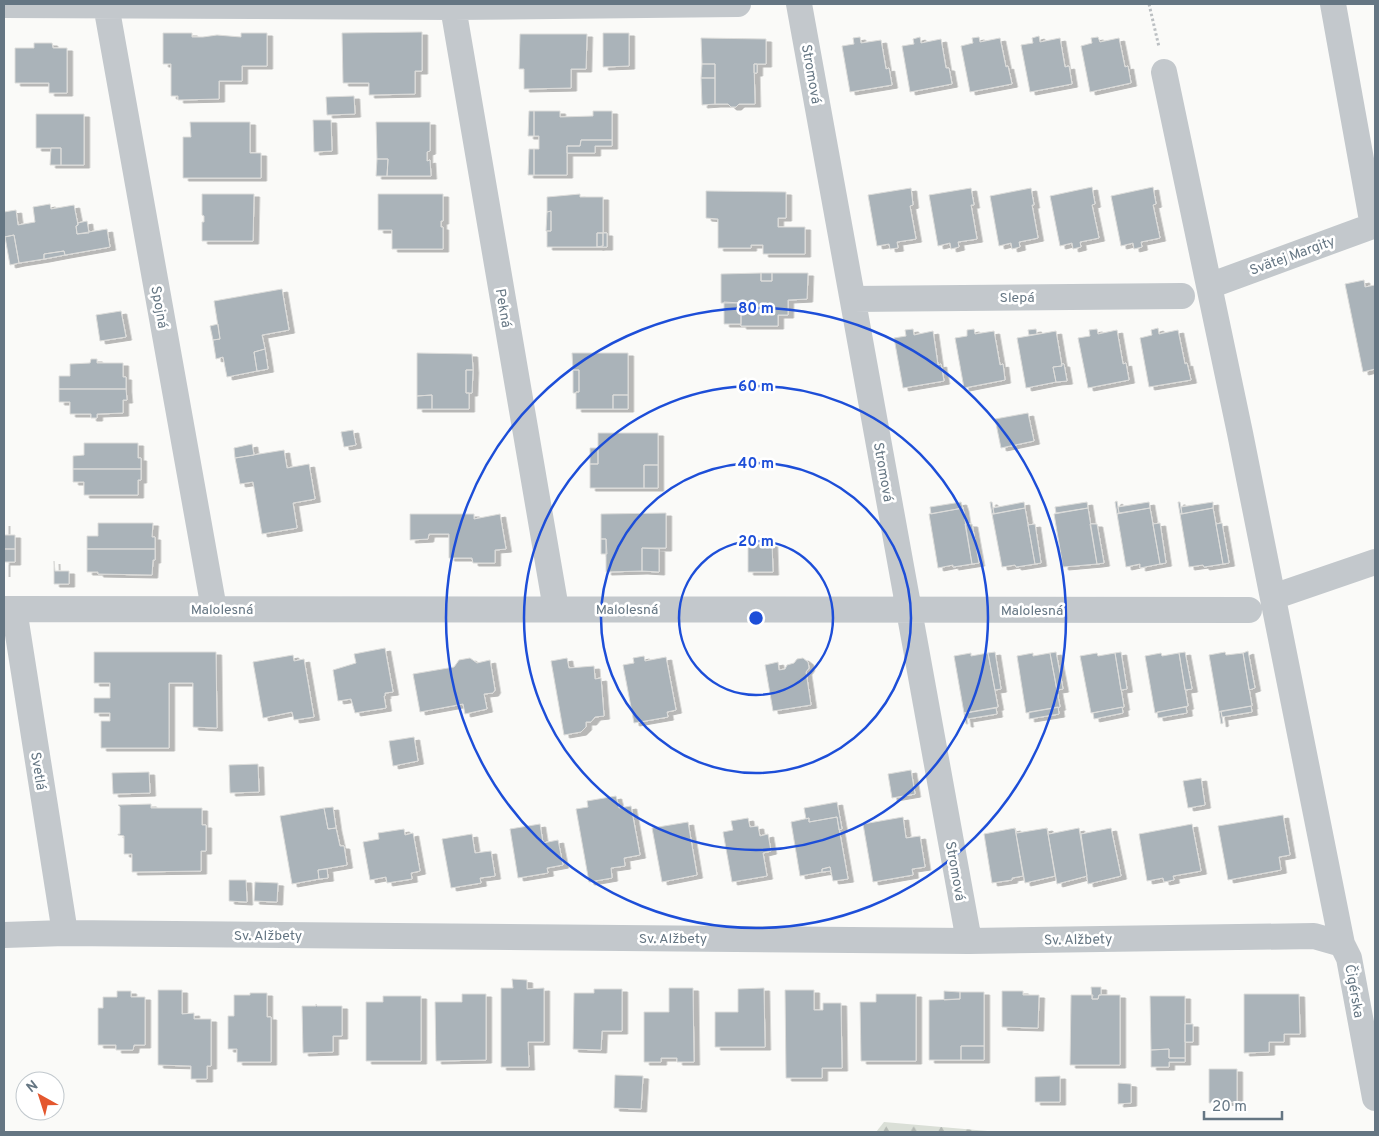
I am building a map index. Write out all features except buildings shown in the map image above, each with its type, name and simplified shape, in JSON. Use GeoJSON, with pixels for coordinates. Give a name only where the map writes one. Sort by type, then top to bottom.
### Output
{"type":"FeatureCollection","features":[{"type":"Feature","properties":{"kind":"street"},"geometry":{"type":"LineString","coordinates":[[4,4],[453,7],[738,4]]}},
{"type":"Feature","properties":{"kind":"street","name":"Stromová"},"geometry":{"type":"LineString","coordinates":[[799,4],[969,941]]}},
{"type":"Feature","properties":{"kind":"street"},"geometry":{"type":"LineString","coordinates":[[1333,4],[1374,226]]}},
{"type":"Feature","properties":{"kind":"street","name":"Spojná"},"geometry":{"type":"LineString","coordinates":[[106,5],[214,609]]}},
{"type":"Feature","properties":{"kind":"street","name":"Pekná"},"geometry":{"type":"LineString","coordinates":[[453,7],[556,610]]}},
{"type":"Feature","properties":{"kind":"street","name":"Čigérska"},"geometry":{"type":"LineString","coordinates":[[1164,72],[1273,597],[1342,944],[1349,958],[1375,1092]]}},
{"type":"Feature","properties":{"kind":"street","name":"Svätej Margity"},"geometry":{"type":"LineString","coordinates":[[1209,286],[1374,226]]}},
{"type":"Feature","properties":{"kind":"street","name":"Slepá"},"geometry":{"type":"LineString","coordinates":[[853,299],[1182,296]]}},
{"type":"Feature","properties":{"kind":"street"},"geometry":{"type":"LineString","coordinates":[[1273,597],[1375,562]]}},
{"type":"Feature","properties":{"kind":"street","name":"Malolesná"},"geometry":{"type":"LineString","coordinates":[[9,609],[1249,610]]}},
{"type":"Feature","properties":{"kind":"street","name":"Svetlá"},"geometry":{"type":"LineString","coordinates":[[9,609],[65,933]]}},
{"type":"Feature","properties":{"kind":"street","name":"Sv. Alžbety"},"geometry":{"type":"LineString","coordinates":[[4,935],[65,933],[969,941],[1314,936],[1342,944]]}},
{"type":"Feature","properties":{"kind":"path"},"geometry":{"type":"LineString","coordinates":[[1149,4],[1164,72]]}},
{"type":"Feature","properties":{"kind":"green space"},"geometry":{"type":"Polygon","coordinates":[[[884,1122],[999,1132],[876,1132],[884,1122]]]}}]}
